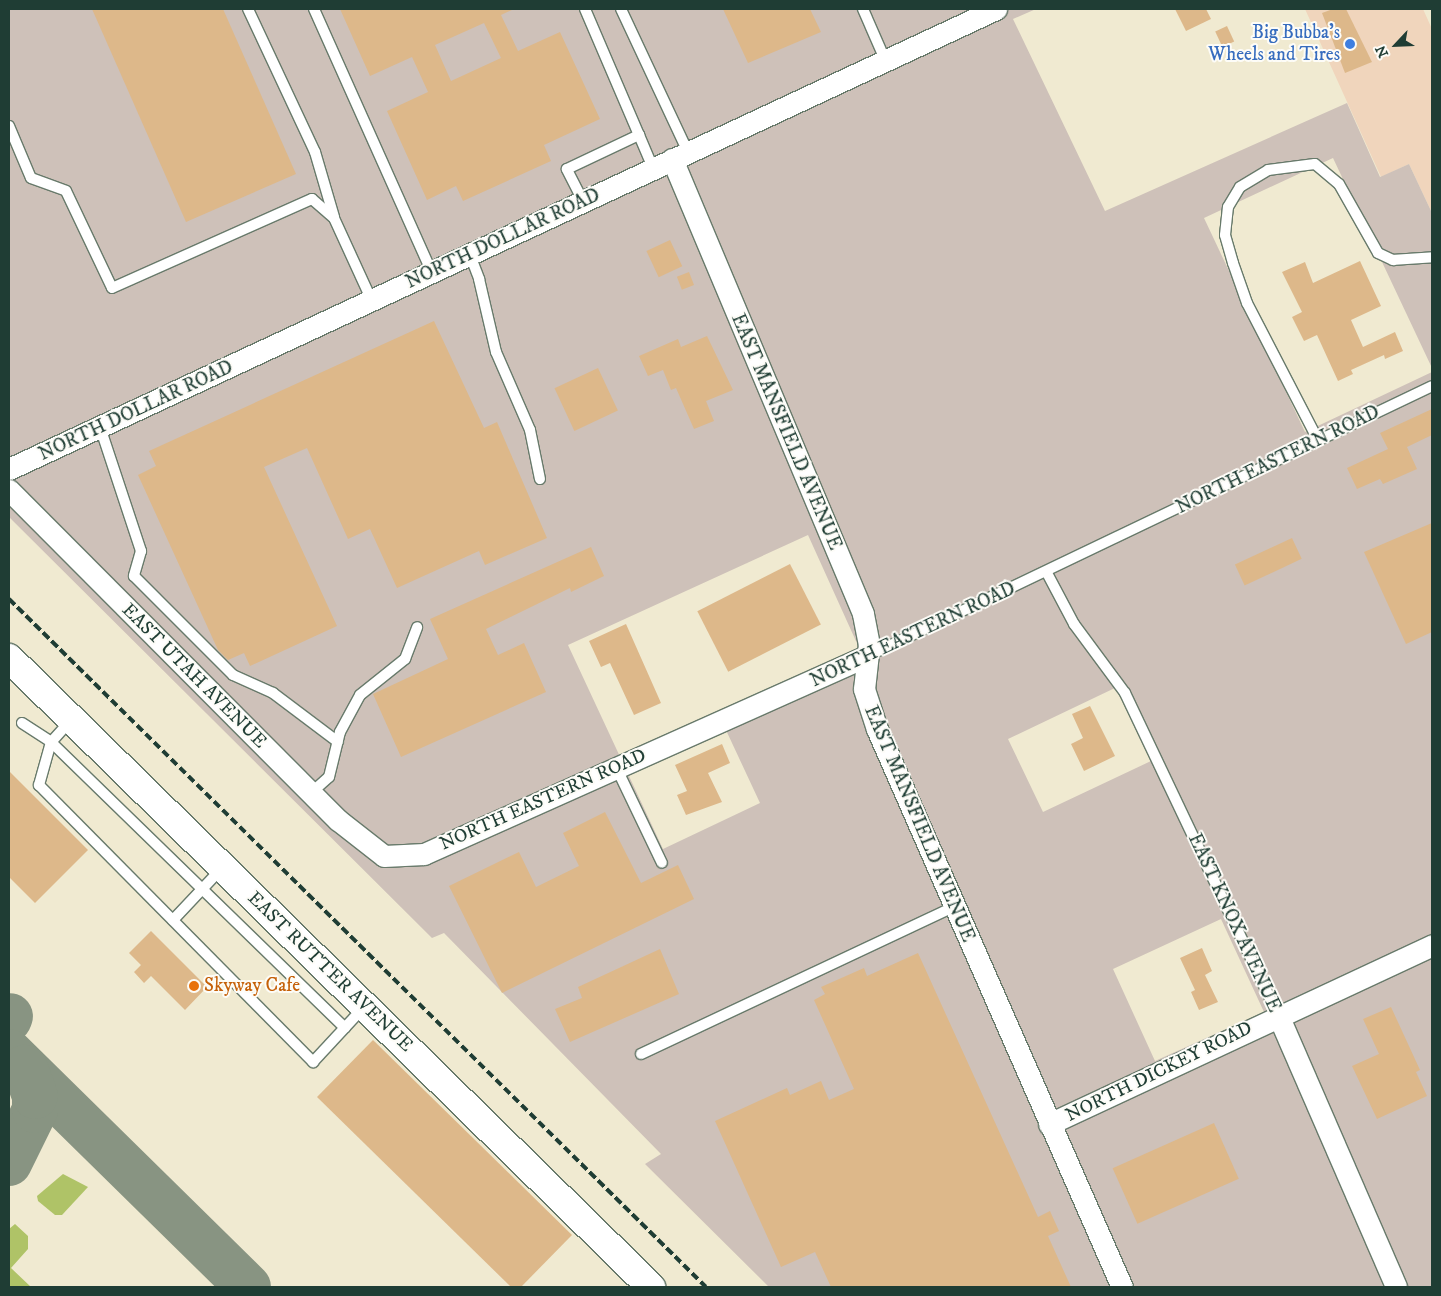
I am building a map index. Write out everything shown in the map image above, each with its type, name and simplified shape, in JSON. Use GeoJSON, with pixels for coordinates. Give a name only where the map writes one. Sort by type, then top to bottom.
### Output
{"type":"FeatureCollection","features":[{"type":"Feature","properties":{"kind":"street","name":"NORTH DOLLAR ROAD"},"geometry":{"type":"LineString","coordinates":[[9,470],[996,9]]}},
{"type":"Feature","properties":{"kind":"street","name":"EAST MANSFIELD AVENUE"},"geometry":{"type":"LineString","coordinates":[[671,160],[863,614],[868,635],[863,683],[868,706],[953,907],[1122,1287]]}},
{"type":"Feature","properties":{"kind":"street","name":"EAST UTAH AVENUE"},"geometry":{"type":"LineString","coordinates":[[9,490],[338,820],[384,856]]}},
{"type":"Feature","properties":{"kind":"street","name":"NORTH EASTERN ROAD"},"geometry":{"type":"LineString","coordinates":[[384,856],[424,854],[867,656]]}},
{"type":"Feature","properties":{"kind":"street","name":"EAST RUTTER AVENUE"},"geometry":{"type":"LineString","coordinates":[[9,658],[651,1287]]}},
{"type":"Feature","properties":{"kind":"street","name":"NORTH DICKEY ROAD"},"geometry":{"type":"LineString","coordinates":[[1049,1124],[1278,1015],[1432,945]]}},
{"type":"Feature","properties":{"kind":"street","name":"EAST KNOX AVENUE"},"geometry":{"type":"LineString","coordinates":[[1278,1015],[1396,1287]]}},
{"type":"Feature","properties":{"kind":"lane"},"geometry":{"type":"LineString","coordinates":[[248,9],[315,152],[334,218],[372,301]]}},
{"type":"Feature","properties":{"kind":"lane"},"geometry":{"type":"LineString","coordinates":[[314,9],[432,273]]}},
{"type":"Feature","properties":{"kind":"lane"},"geometry":{"type":"LineString","coordinates":[[585,9],[639,135],[671,160]]}},
{"type":"Feature","properties":{"kind":"lane"},"geometry":{"type":"LineString","coordinates":[[621,9],[671,160]]}},
{"type":"Feature","properties":{"kind":"lane"},"geometry":{"type":"LineString","coordinates":[[863,9],[886,62]]}},
{"type":"Feature","properties":{"kind":"lane"},"geometry":{"type":"LineString","coordinates":[[9,126],[31,178],[66,191],[112,288],[312,198],[334,218]]}},
{"type":"Feature","properties":{"kind":"lane"},"geometry":{"type":"LineString","coordinates":[[583,201],[567,169],[639,135]]}},
{"type":"Feature","properties":{"kind":"lane"},"geometry":{"type":"LineString","coordinates":[[1318,440],[1247,303],[1233,263],[1225,235],[1228,207],[1240,187],[1268,170],[1315,164],[1339,184],[1378,253],[1394,260],[1432,257]]}},
{"type":"Feature","properties":{"kind":"lane"},"geometry":{"type":"LineString","coordinates":[[470,255],[480,279],[496,352],[530,430],[540,479]]}},
{"type":"Feature","properties":{"kind":"lane","name":"NORTH EASTERN ROAD"},"geometry":{"type":"LineString","coordinates":[[867,656],[1047,573],[1432,386]]}},
{"type":"Feature","properties":{"kind":"lane"},"geometry":{"type":"LineString","coordinates":[[100,427],[141,551],[134,576],[233,675],[273,692],[338,742]]}},
{"type":"Feature","properties":{"kind":"lane","name":"EAST KNOX AVENUE"},"geometry":{"type":"LineString","coordinates":[[1047,573],[1074,624],[1126,693],[1278,1015]]}},
{"type":"Feature","properties":{"kind":"lane"},"geometry":{"type":"LineString","coordinates":[[311,793],[330,777],[338,742],[360,695],[405,659],[417,626]]}},
{"type":"Feature","properties":{"kind":"lane"},"geometry":{"type":"LineString","coordinates":[[71,720],[51,742],[39,785],[313,1062],[366,1006]]}},
{"type":"Feature","properties":{"kind":"lane"},"geometry":{"type":"LineString","coordinates":[[22,723],[51,742],[345,1028]]}},
{"type":"Feature","properties":{"kind":"lane"},"geometry":{"type":"LineString","coordinates":[[616,767],[662,863]]}},
{"type":"Feature","properties":{"kind":"lane"},"geometry":{"type":"LineString","coordinates":[[173,920],[222,867]]}},
{"type":"Feature","properties":{"kind":"lane"},"geometry":{"type":"LineString","coordinates":[[641,1054],[953,907]]}},
{"type":"Feature","properties":{"kind":"shaded area"},"geometry":{"type":"Polygon","coordinates":[[[9,9],[1036,9],[1013,19],[1105,211],[1347,103],[1380,177],[1409,164],[1432,213],[1432,368],[1333,158],[1204,218],[1305,432],[1432,372],[1432,1287],[769,1287],[645,1164],[661,1154],[444,933],[432,938],[9,517],[9,9]],[[808,535],[568,645],[663,849],[760,803],[718,713],[860,650],[808,535]],[[1117,687],[1008,739],[1043,812],[1151,761],[1117,687]],[[1221,919],[1113,969],[1155,1061],[1264,1012],[1221,919]]]}},
{"type":"Feature","properties":{"kind":"shaded area"},"geometry":{"type":"Polygon","coordinates":[[[1305,9],[1423,9],[1432,29],[1432,213],[1409,164],[1381,177],[1305,9]]]}},
{"type":"Feature","properties":{"kind":"green space"},"geometry":{"type":"Polygon","coordinates":[[[63,1174],[88,1187],[62,1215],[55,1215],[38,1201],[37,1196],[63,1174]]]}},
{"type":"Feature","properties":{"kind":"green space"},"geometry":{"type":"Polygon","coordinates":[[[15,1224],[28,1236],[28,1249],[11,1268],[31,1287],[9,1287],[9,1229],[15,1224]]]}},
{"type":"Feature","properties":{"kind":"building"},"geometry":{"type":"Polygon","coordinates":[[[92,9],[223,9],[296,174],[186,222],[92,9]]]}},
{"type":"Feature","properties":{"kind":"building"},"geometry":{"type":"Polygon","coordinates":[[[340,9],[514,9],[501,15],[518,51],[560,32],[600,119],[544,145],[551,161],[463,201],[456,186],[427,200],[387,111],[428,92],[412,57],[370,76],[340,9]],[[484,23],[435,45],[451,81],[501,58],[484,23]]]}},
{"type":"Feature","properties":{"kind":"building"},"geometry":{"type":"Polygon","coordinates":[[[723,9],[810,9],[821,32],[748,63],[723,9]]]}},
{"type":"Feature","properties":{"kind":"building"},"geometry":{"type":"Polygon","coordinates":[[[1175,9],[1206,9],[1211,19],[1186,31],[1175,9]]]}},
{"type":"Feature","properties":{"kind":"building","name":"Big Bubba's Wheels and Tires"},"geometry":{"type":"Polygon","coordinates":[[[1333,9],[1346,9],[1372,62],[1345,73],[1322,13],[1333,9]]]}},
{"type":"Feature","properties":{"kind":"building"},"geometry":{"type":"Polygon","coordinates":[[[1227,26],[1234,41],[1222,47],[1215,31],[1227,26]]]}},
{"type":"Feature","properties":{"kind":"building"},"geometry":{"type":"Polygon","coordinates":[[[670,240],[682,266],[659,277],[646,251],[670,240]]]}},
{"type":"Feature","properties":{"kind":"building"},"geometry":{"type":"Polygon","coordinates":[[[1360,261],[1381,306],[1351,320],[1363,347],[1395,332],[1403,351],[1385,359],[1384,355],[1351,370],[1353,374],[1338,381],[1317,335],[1304,341],[1292,317],[1302,312],[1282,272],[1305,262],[1313,283],[1360,261]]]}},
{"type":"Feature","properties":{"kind":"building"},"geometry":{"type":"Polygon","coordinates":[[[689,272],[694,285],[682,290],[677,277],[689,272]]]}},
{"type":"Feature","properties":{"kind":"building"},"geometry":{"type":"Polygon","coordinates":[[[434,321],[484,428],[497,422],[547,538],[485,565],[479,551],[397,588],[370,529],[348,539],[307,448],[264,467],[337,626],[250,666],[244,653],[228,660],[218,650],[138,475],[156,466],[149,451],[434,321]]]}},
{"type":"Feature","properties":{"kind":"building"},"geometry":{"type":"Polygon","coordinates":[[[707,336],[733,390],[706,401],[714,421],[694,429],[676,388],[671,390],[663,370],[648,376],[639,356],[678,339],[681,347],[707,336]]]}},
{"type":"Feature","properties":{"kind":"building"},"geometry":{"type":"Polygon","coordinates":[[[598,368],[618,411],[574,431],[554,388],[598,368]]]}},
{"type":"Feature","properties":{"kind":"building"},"geometry":{"type":"Polygon","coordinates":[[[1432,409],[1432,435],[1407,447],[1417,469],[1383,484],[1380,479],[1357,489],[1347,468],[1388,449],[1380,433],[1432,409]]]}},
{"type":"Feature","properties":{"kind":"building"},"geometry":{"type":"Polygon","coordinates":[[[1432,523],[1432,632],[1406,644],[1364,552],[1432,523]]]}},
{"type":"Feature","properties":{"kind":"building"},"geometry":{"type":"Polygon","coordinates":[[[1292,538],[1302,559],[1245,585],[1235,565],[1292,538]]]}},
{"type":"Feature","properties":{"kind":"building"},"geometry":{"type":"Polygon","coordinates":[[[591,547],[604,576],[571,592],[570,588],[486,629],[498,655],[524,643],[546,692],[401,757],[373,694],[448,659],[430,619],[591,547]]]}},
{"type":"Feature","properties":{"kind":"building"},"geometry":{"type":"Polygon","coordinates":[[[790,564],[821,625],[728,672],[697,611],[790,564]]]}},
{"type":"Feature","properties":{"kind":"building"},"geometry":{"type":"Polygon","coordinates":[[[626,624],[661,703],[634,715],[610,663],[601,667],[589,641],[626,624]]]}},
{"type":"Feature","properties":{"kind":"building"},"geometry":{"type":"Polygon","coordinates":[[[1090,706],[1115,756],[1084,771],[1071,744],[1083,738],[1072,714],[1090,706]]]}},
{"type":"Feature","properties":{"kind":"building"},"geometry":{"type":"Polygon","coordinates":[[[722,744],[730,763],[708,773],[722,802],[686,815],[677,795],[687,791],[675,765],[722,744]]]}},
{"type":"Feature","properties":{"kind":"building"},"geometry":{"type":"Polygon","coordinates":[[[9,771],[88,850],[35,903],[9,877],[9,771]]]}},
{"type":"Feature","properties":{"kind":"building"},"geometry":{"type":"Polygon","coordinates":[[[605,812],[641,883],[678,865],[694,899],[502,993],[449,886],[519,852],[536,887],[579,866],[563,833],[605,812]]]}},
{"type":"Feature","properties":{"kind":"building"},"geometry":{"type":"Polygon","coordinates":[[[151,931],[207,987],[185,1010],[151,976],[144,983],[134,972],[141,965],[129,953],[151,931]]]}},
{"type":"Feature","properties":{"kind":"building"},"geometry":{"type":"Polygon","coordinates":[[[1202,948],[1212,971],[1205,975],[1218,1002],[1199,1010],[1191,992],[1195,990],[1180,958],[1202,948]]]}},
{"type":"Feature","properties":{"kind":"building"},"geometry":{"type":"Polygon","coordinates":[[[660,949],[679,994],[570,1042],[555,1009],[582,998],[578,987],[660,949]]]}},
{"type":"Feature","properties":{"kind":"building"},"geometry":{"type":"Polygon","coordinates":[[[918,953],[1038,1217],[1050,1211],[1059,1231],[1048,1236],[1071,1287],[831,1287],[815,1252],[781,1267],[715,1121],[787,1088],[790,1095],[821,1081],[829,1100],[854,1089],[814,1000],[825,994],[821,987],[864,968],[867,976],[918,953]]]}},
{"type":"Feature","properties":{"kind":"building"},"geometry":{"type":"Polygon","coordinates":[[[1391,1007],[1420,1070],[1416,1072],[1427,1096],[1377,1119],[1352,1066],[1379,1054],[1363,1019],[1391,1007]]]}},
{"type":"Feature","properties":{"kind":"building"},"geometry":{"type":"Polygon","coordinates":[[[373,1040],[572,1235],[521,1287],[511,1287],[317,1097],[373,1040]]]}},
{"type":"Feature","properties":{"kind":"building"},"geometry":{"type":"Polygon","coordinates":[[[1214,1123],[1239,1179],[1137,1224],[1113,1168],[1214,1123]]]}},
{"type":"Feature","properties":{"kind":"taxiway"},"geometry":{"type":"LineString","coordinates":[[9,1052],[248,1287]]}},
{"type":"Feature","properties":{"kind":"taxiway"},"geometry":{"type":"LineString","coordinates":[[9,1163],[35,1110],[35,1096],[25,1068]]}},
{"type":"Feature","properties":{"kind":"railway"},"geometry":{"type":"LineString","coordinates":[[9,599],[706,1287]]}},
{"type":"Feature","properties":{"kind":"place","name":"Big Bubba's Wheels and Tires"},"geometry":{"type":"Point","coordinates":[1350,44]}},
{"type":"Feature","properties":{"kind":"place","name":"Skyway Cafe"},"geometry":{"type":"Point","coordinates":[194,986]}}]}
